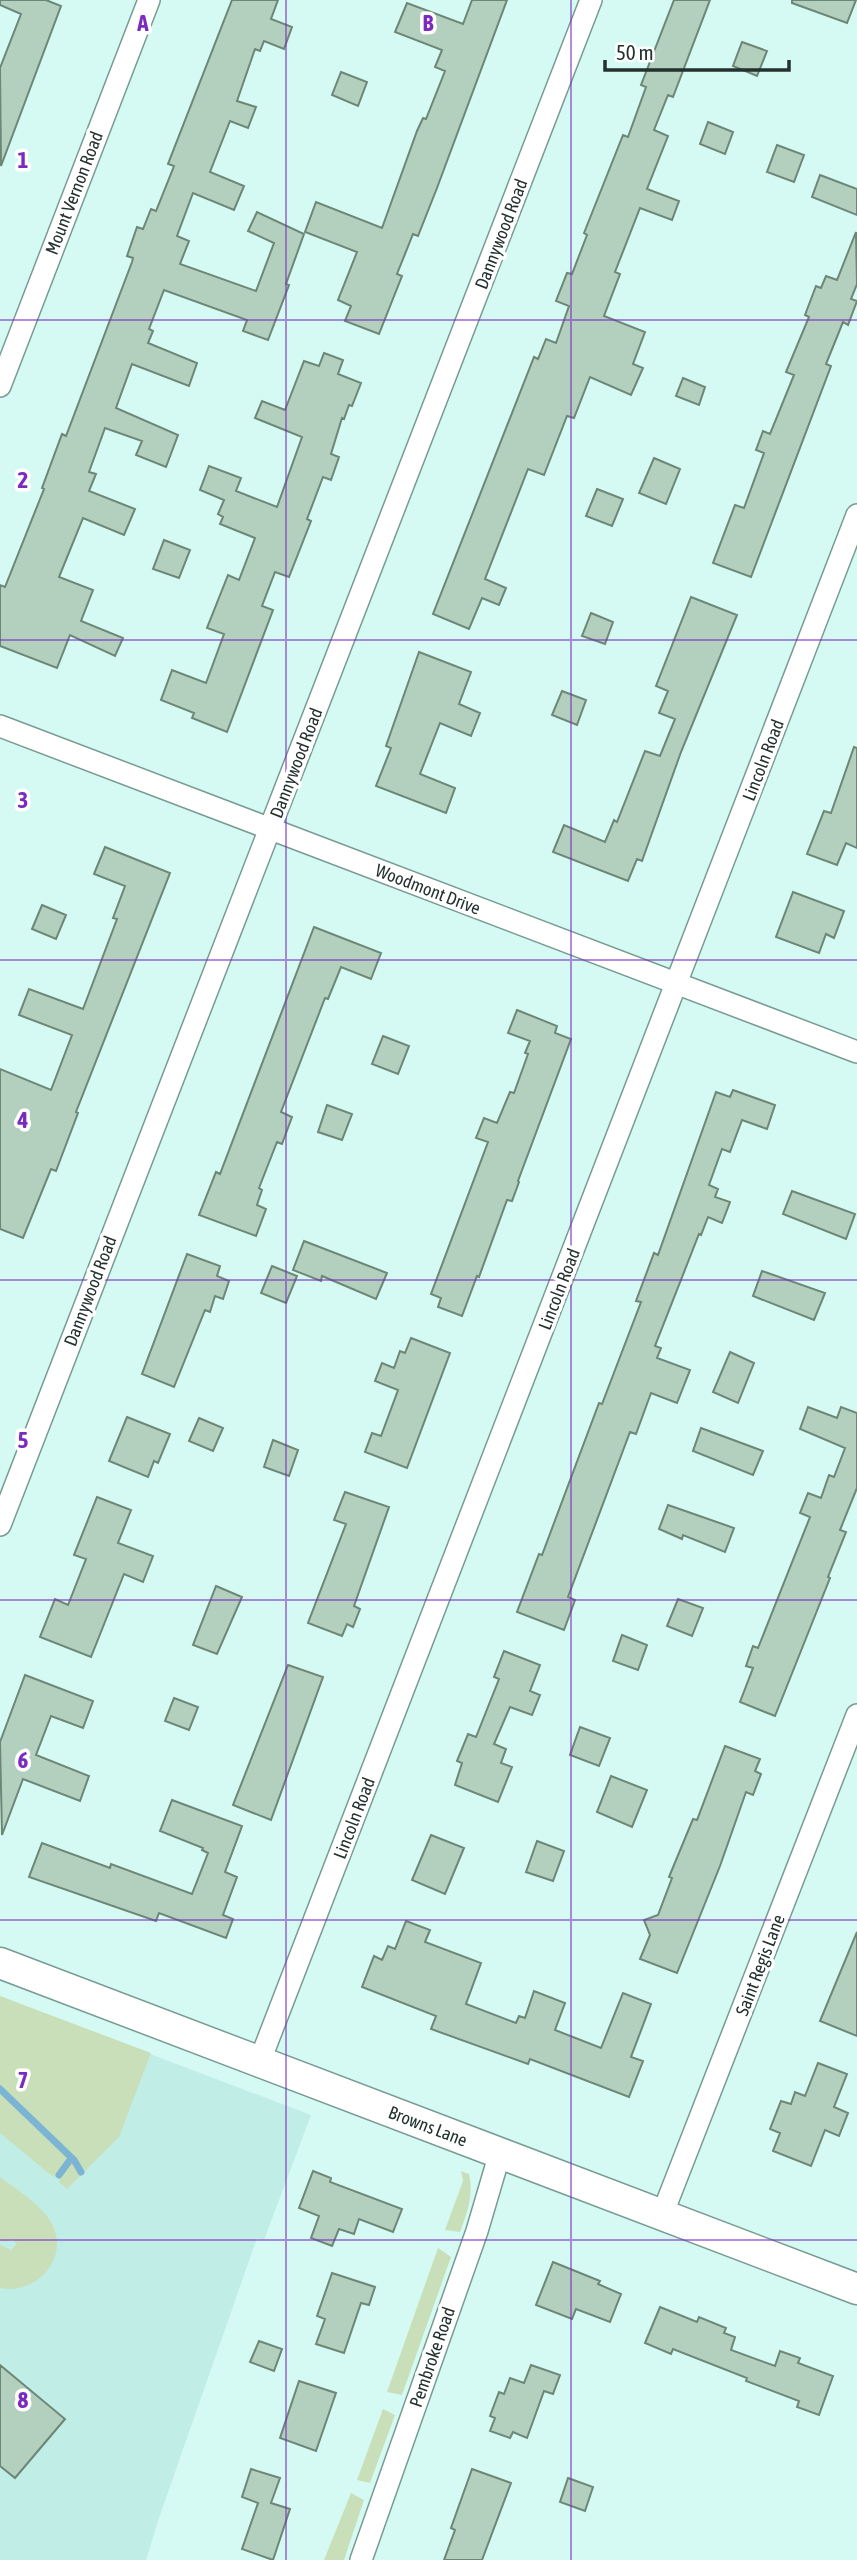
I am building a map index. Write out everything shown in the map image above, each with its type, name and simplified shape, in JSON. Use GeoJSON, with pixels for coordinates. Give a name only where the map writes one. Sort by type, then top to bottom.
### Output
{"type":"FeatureCollection","features":[{"type":"Feature","properties":{"kind":"street","name":"Mount Vernon Road"},"geometry":{"type":"LineString","coordinates":[[0,386],[149,0]]}},
{"type":"Feature","properties":{"kind":"street","name":"Dannywood Road"},"geometry":{"type":"LineString","coordinates":[[0,1525],[127,1192],[271,829],[592,0]]}},
{"type":"Feature","properties":{"kind":"street","name":"Lincoln Road"},"geometry":{"type":"LineString","coordinates":[[259,2063],[857,515]]}},
{"type":"Feature","properties":{"kind":"street","name":"Woodmont Drive"},"geometry":{"type":"LineString","coordinates":[[0,726],[857,1052]]}},
{"type":"Feature","properties":{"kind":"street","name":"Saint Regis Lane"},"geometry":{"type":"LineString","coordinates":[[662,2215],[857,1715]]}},
{"type":"Feature","properties":{"kind":"street","name":"Browns Lane"},"geometry":{"type":"LineString","coordinates":[[0,1963],[857,2289]]}},
{"type":"Feature","properties":{"kind":"street","name":"Pembroke Road"},"geometry":{"type":"LineString","coordinates":[[360,2560],[477,2231],[500,2153]]}},
{"type":"Feature","properties":{"kind":"shaded area"},"geometry":{"type":"Polygon","coordinates":[[[0,1997],[311,2115],[264,2240],[257,2238],[146,2560],[0,2560],[0,1997]]]}},
{"type":"Feature","properties":{"kind":"green space"},"geometry":{"type":"Polygon","coordinates":[[[0,1996],[151,2053],[119,2137],[67,2189],[59,2182],[70,2162],[73,2161],[78,2173],[84,2169],[0,2087],[0,1996]]]}},
{"type":"Feature","properties":{"kind":"green space"},"geometry":{"type":"Polygon","coordinates":[[[0,2092],[70,2158],[56,2175],[52,2176],[0,2133],[0,2092]]]}},
{"type":"Feature","properties":{"kind":"green space"},"geometry":{"type":"Polygon","coordinates":[[[461,2171],[469,2174],[470,2197],[467,2211],[460,2232],[445,2230],[463,2181],[461,2171]]]}},
{"type":"Feature","properties":{"kind":"green space"},"geometry":{"type":"Polygon","coordinates":[[[0,2177],[42,2210],[52,2224],[56,2237],[57,2250],[46,2272],[26,2286],[13,2289],[0,2288],[0,2245],[11,2250],[17,2244],[12,2239],[0,2241],[0,2177]]]}},
{"type":"Feature","properties":{"kind":"green space"},"geometry":{"type":"Polygon","coordinates":[[[438,2248],[451,2257],[402,2395],[387,2392],[438,2248]]]}},
{"type":"Feature","properties":{"kind":"green space"},"geometry":{"type":"Polygon","coordinates":[[[383,2409],[395,2415],[370,2483],[357,2480],[383,2409]]]}},
{"type":"Feature","properties":{"kind":"green space"},"geometry":{"type":"Polygon","coordinates":[[[351,2493],[364,2500],[344,2560],[324,2560],[351,2493]]]}},
{"type":"Feature","properties":{"kind":"building"},"geometry":{"type":"Polygon","coordinates":[[[0,0],[46,0],[61,6],[1,166],[0,68],[21,14],[0,5],[0,0]]]}},
{"type":"Feature","properties":{"kind":"building"},"geometry":{"type":"Polygon","coordinates":[[[232,0],[278,0],[271,19],[292,27],[284,49],[264,41],[260,51],[255,49],[237,101],[256,107],[248,128],[230,121],[210,172],[244,186],[234,210],[193,193],[177,236],[189,241],[180,264],[256,291],[274,243],[248,231],[257,212],[304,234],[286,284],[289,285],[268,340],[243,331],[247,320],[164,290],[149,329],[153,331],[148,343],[197,363],[189,386],[132,364],[116,408],[178,435],[166,467],[136,455],[142,441],[105,428],[89,472],[96,474],[89,491],[135,509],[124,535],[83,518],[59,577],[93,590],[81,621],[123,638],[115,656],[70,635],[57,668],[0,646],[0,585],[5,587],[44,489],[42,488],[62,434],[66,436],[132,262],[133,258],[127,256],[137,227],[143,229],[151,209],[156,211],[174,166],[168,164],[232,0]]]}},
{"type":"Feature","properties":{"kind":"building"},"geometry":{"type":"Polygon","coordinates":[[[472,0],[507,0],[418,236],[413,234],[397,274],[402,276],[379,334],[345,321],[351,306],[338,300],[357,252],[305,232],[316,202],[382,228],[417,131],[423,118],[426,119],[445,71],[435,67],[442,50],[395,32],[407,3],[463,24],[472,0]]]}},
{"type":"Feature","properties":{"kind":"building"},"geometry":{"type":"Polygon","coordinates":[[[674,0],[710,0],[673,97],[668,95],[654,130],[668,136],[647,189],[679,201],[672,220],[640,208],[615,272],[620,274],[604,316],[645,332],[633,364],[643,368],[631,395],[590,377],[574,418],[567,416],[544,475],[528,469],[485,579],[506,588],[499,605],[482,598],[469,629],[433,614],[534,357],[538,359],[546,339],[556,343],[569,306],[556,301],[567,273],[572,274],[587,235],[584,233],[623,135],[628,137],[646,87],[641,85],[674,0]]]}},
{"type":"Feature","properties":{"kind":"building"},"geometry":{"type":"Polygon","coordinates":[[[792,0],[856,0],[847,23],[792,3],[792,0]]]}},
{"type":"Feature","properties":{"kind":"building"},"geometry":{"type":"Polygon","coordinates":[[[742,42],[767,51],[757,76],[733,66],[742,42]]]}},
{"type":"Feature","properties":{"kind":"building"},"geometry":{"type":"Polygon","coordinates":[[[341,72],[367,82],[358,106],[332,95],[341,72]]]}},
{"type":"Feature","properties":{"kind":"building"},"geometry":{"type":"Polygon","coordinates":[[[708,122],[733,132],[725,154],[700,144],[708,122]]]}},
{"type":"Feature","properties":{"kind":"building"},"geometry":{"type":"Polygon","coordinates":[[[777,145],[804,155],[794,182],[767,172],[777,145]]]}},
{"type":"Feature","properties":{"kind":"building"},"geometry":{"type":"Polygon","coordinates":[[[820,175],[857,189],[857,215],[812,197],[820,175]]]}},
{"type":"Feature","properties":{"kind":"building"},"geometry":{"type":"Polygon","coordinates":[[[856,232],[857,284],[851,299],[857,301],[848,325],[843,322],[826,364],[831,366],[751,577],[713,563],[735,505],[744,508],[764,453],[756,450],[763,431],[770,434],[794,375],[786,372],[809,317],[805,315],[816,286],[821,288],[826,276],[837,280],[856,232]]]}},
{"type":"Feature","properties":{"kind":"building"},"geometry":{"type":"Polygon","coordinates":[[[324,353],[343,360],[338,374],[361,383],[352,406],[349,405],[344,419],[342,418],[331,454],[339,457],[331,480],[323,477],[307,519],[311,521],[289,577],[275,572],[262,606],[273,610],[227,732],[192,718],[194,713],[161,700],[172,670],[206,683],[224,634],[207,628],[228,575],[239,580],[255,538],[220,524],[223,517],[218,514],[224,500],[200,490],[209,466],[241,478],[236,491],[277,507],[302,437],[255,418],[262,401],[285,410],[304,361],[319,366],[324,353]]]}},
{"type":"Feature","properties":{"kind":"building"},"geometry":{"type":"Polygon","coordinates":[[[683,378],[705,387],[699,405],[676,396],[683,378]]]}},
{"type":"Feature","properties":{"kind":"building"},"geometry":{"type":"Polygon","coordinates":[[[654,458],[680,469],[666,504],[639,493],[654,458]]]}},
{"type":"Feature","properties":{"kind":"building"},"geometry":{"type":"Polygon","coordinates":[[[597,489],[623,499],[612,526],[586,516],[597,489]]]}},
{"type":"Feature","properties":{"kind":"building"},"geometry":{"type":"Polygon","coordinates":[[[164,540],[190,550],[179,578],[153,569],[164,540]]]}},
{"type":"Feature","properties":{"kind":"building"},"geometry":{"type":"Polygon","coordinates":[[[691,597],[737,615],[681,752],[642,861],[637,859],[628,881],[553,852],[564,825],[605,842],[614,820],[617,822],[645,751],[660,756],[675,719],[659,713],[668,691],[656,686],[691,597]]]}},
{"type":"Feature","properties":{"kind":"building"},"geometry":{"type":"Polygon","coordinates":[[[591,613],[613,622],[605,644],[582,636],[591,613]]]}},
{"type":"Feature","properties":{"kind":"building"},"geometry":{"type":"Polygon","coordinates":[[[419,652],[471,672],[459,704],[480,713],[471,736],[440,723],[420,774],[455,788],[446,813],[376,786],[391,748],[386,746],[419,652]]]}},
{"type":"Feature","properties":{"kind":"building"},"geometry":{"type":"Polygon","coordinates":[[[562,691],[586,700],[577,725],[552,715],[562,691]]]}},
{"type":"Feature","properties":{"kind":"building"},"geometry":{"type":"Polygon","coordinates":[[[854,747],[857,748],[857,848],[846,843],[837,865],[807,854],[824,811],[831,813],[854,747]]]}},
{"type":"Feature","properties":{"kind":"building"},"geometry":{"type":"Polygon","coordinates":[[[105,847],[170,873],[76,1112],[78,1113],[56,1171],[51,1169],[23,1238],[0,1229],[0,1069],[51,1090],[72,1035],[19,1015],[29,989],[83,1009],[117,919],[113,918],[125,886],[94,874],[105,847]]]}},
{"type":"Feature","properties":{"kind":"building"},"geometry":{"type":"Polygon","coordinates":[[[793,892],[844,911],[834,938],[826,934],[819,953],[776,937],[793,892]]]}},
{"type":"Feature","properties":{"kind":"building"},"geometry":{"type":"Polygon","coordinates":[[[42,905],[66,915],[56,939],[32,929],[42,905]]]}},
{"type":"Feature","properties":{"kind":"building"},"geometry":{"type":"Polygon","coordinates":[[[314,927],[381,953],[371,979],[341,967],[328,999],[325,998],[281,1112],[292,1117],[282,1144],[277,1142],[259,1188],[262,1190],[257,1205],[266,1209],[256,1236],[199,1215],[216,1172],[220,1174],[314,927]]]}},
{"type":"Feature","properties":{"kind":"building"},"geometry":{"type":"Polygon","coordinates":[[[517,1010],[557,1026],[555,1033],[571,1039],[512,1201],[507,1200],[462,1316],[438,1307],[441,1298],[431,1294],[488,1142],[476,1138],[484,1118],[497,1123],[510,1092],[514,1093],[528,1054],[525,1053],[530,1041],[508,1033],[517,1010]]]}},
{"type":"Feature","properties":{"kind":"building"},"geometry":{"type":"Polygon","coordinates":[[[383,1036],[409,1046],[398,1074],[372,1064],[383,1036]]]}},
{"type":"Feature","properties":{"kind":"building"},"geometry":{"type":"Polygon","coordinates":[[[733,1090],[775,1105],[767,1129],[742,1120],[730,1152],[722,1149],[709,1185],[718,1189],[715,1197],[730,1202],[722,1223],[708,1217],[701,1235],[699,1234],[655,1346],[661,1348],[657,1358],[690,1370],[677,1403],[651,1393],[636,1434],[630,1432],[568,1597],[575,1600],[564,1630],[517,1612],[539,1554],[542,1555],[599,1403],[602,1404],[641,1302],[636,1301],[654,1253],[658,1255],[716,1092],[730,1097],[733,1090]]]}},
{"type":"Feature","properties":{"kind":"building"},"geometry":{"type":"Polygon","coordinates":[[[327,1105],[352,1114],[342,1140],[318,1132],[327,1105]]]}},
{"type":"Feature","properties":{"kind":"building"},"geometry":{"type":"Polygon","coordinates":[[[792,1191],[855,1214],[846,1239],[783,1214],[792,1191]]]}},
{"type":"Feature","properties":{"kind":"building"},"geometry":{"type":"Polygon","coordinates":[[[304,1241],[387,1273],[376,1299],[322,1276],[321,1281],[293,1270],[304,1241]]]}},
{"type":"Feature","properties":{"kind":"building"},"geometry":{"type":"Polygon","coordinates":[[[187,1254],[220,1266],[217,1276],[229,1281],[223,1299],[215,1296],[210,1312],[205,1310],[174,1387],[142,1374],[187,1254]]]}},
{"type":"Feature","properties":{"kind":"building"},"geometry":{"type":"Polygon","coordinates":[[[272,1266],[297,1276],[286,1303],[261,1293],[272,1266]]]}},
{"type":"Feature","properties":{"kind":"building"},"geometry":{"type":"Polygon","coordinates":[[[762,1271],[825,1293],[814,1320],[753,1296],[762,1271]]]}},
{"type":"Feature","properties":{"kind":"building"},"geometry":{"type":"Polygon","coordinates":[[[411,1338],[450,1353],[407,1468],[365,1452],[372,1433],[381,1436],[398,1390],[375,1381],[382,1363],[394,1368],[400,1351],[405,1353],[411,1338]]]}},
{"type":"Feature","properties":{"kind":"building"},"geometry":{"type":"Polygon","coordinates":[[[730,1352],[754,1363],[738,1403],[713,1392],[730,1352]]]}},
{"type":"Feature","properties":{"kind":"building"},"geometry":{"type":"Polygon","coordinates":[[[808,1407],[837,1418],[841,1407],[857,1413],[857,1488],[840,1530],[846,1532],[828,1577],[830,1578],[775,1716],[740,1702],[753,1668],[746,1666],[753,1646],[758,1648],[810,1517],[800,1513],[808,1493],[821,1498],[829,1475],[834,1477],[845,1448],[800,1429],[808,1407]]]}},
{"type":"Feature","properties":{"kind":"building"},"geometry":{"type":"Polygon","coordinates":[[[127,1417],[170,1434],[158,1463],[154,1461],[148,1477],[109,1461],[127,1417]]]}},
{"type":"Feature","properties":{"kind":"building"},"geometry":{"type":"Polygon","coordinates":[[[199,1418],[223,1428],[213,1451],[189,1441],[199,1418]]]}},
{"type":"Feature","properties":{"kind":"building"},"geometry":{"type":"Polygon","coordinates":[[[701,1428],[763,1451],[753,1475],[693,1451],[701,1428]]]}},
{"type":"Feature","properties":{"kind":"building"},"geometry":{"type":"Polygon","coordinates":[[[273,1440],[298,1450],[289,1476],[264,1467],[273,1440]]]}},
{"type":"Feature","properties":{"kind":"building"},"geometry":{"type":"Polygon","coordinates":[[[345,1492],[389,1507],[354,1606],[360,1609],[353,1627],[347,1624],[342,1636],[308,1623],[346,1524],[334,1520],[345,1492]]]}},
{"type":"Feature","properties":{"kind":"building"},"geometry":{"type":"Polygon","coordinates":[[[97,1497],[131,1510],[118,1543],[153,1556],[143,1582],[124,1574],[91,1657],[40,1637],[55,1599],[68,1605],[86,1559],[74,1555],[97,1497]]]}},
{"type":"Feature","properties":{"kind":"building"},"geometry":{"type":"Polygon","coordinates":[[[668,1505],[734,1528],[725,1552],[683,1535],[682,1539],[659,1529],[668,1505]]]}},
{"type":"Feature","properties":{"kind":"building"},"geometry":{"type":"Polygon","coordinates":[[[216,1586],[242,1597],[217,1654],[193,1645],[216,1586]]]}},
{"type":"Feature","properties":{"kind":"building"},"geometry":{"type":"Polygon","coordinates":[[[678,1599],[703,1608],[692,1636],[667,1626],[678,1599]]]}},
{"type":"Feature","properties":{"kind":"building"},"geometry":{"type":"Polygon","coordinates":[[[622,1635],[647,1645],[638,1670],[613,1661],[622,1635]]]}},
{"type":"Feature","properties":{"kind":"building"},"geometry":{"type":"Polygon","coordinates":[[[504,1651],[540,1665],[530,1691],[540,1695],[532,1715],[510,1707],[494,1744],[506,1749],[501,1763],[512,1767],[498,1802],[455,1785],[462,1763],[457,1761],[468,1734],[476,1737],[499,1679],[494,1677],[504,1651]]]}},
{"type":"Feature","properties":{"kind":"building"},"geometry":{"type":"Polygon","coordinates":[[[288,1665],[323,1677],[271,1820],[233,1805],[288,1665]]]}},
{"type":"Feature","properties":{"kind":"building"},"geometry":{"type":"Polygon","coordinates":[[[25,1675],[93,1701],[83,1728],[51,1716],[36,1755],[89,1776],[80,1801],[23,1779],[2,1835],[0,1742],[25,1675]]]}},
{"type":"Feature","properties":{"kind":"building"},"geometry":{"type":"Polygon","coordinates":[[[174,1698],[198,1707],[189,1730],[165,1721],[174,1698]]]}},
{"type":"Feature","properties":{"kind":"building"},"geometry":{"type":"Polygon","coordinates":[[[580,1727],[610,1738],[599,1766],[570,1755],[580,1727]]]}},
{"type":"Feature","properties":{"kind":"building"},"geometry":{"type":"Polygon","coordinates":[[[725,1746],[760,1759],[755,1771],[761,1774],[753,1795],[746,1792],[677,1973],[640,1959],[650,1935],[644,1920],[658,1915],[672,1878],[669,1877],[693,1819],[697,1820],[725,1746]]]}},
{"type":"Feature","properties":{"kind":"building"},"geometry":{"type":"Polygon","coordinates":[[[611,1776],[647,1790],[632,1827],[597,1812],[611,1776]]]}},
{"type":"Feature","properties":{"kind":"building"},"geometry":{"type":"Polygon","coordinates":[[[172,1800],[242,1826],[225,1872],[237,1877],[223,1915],[233,1919],[226,1938],[159,1913],[156,1921],[29,1877],[42,1843],[110,1868],[111,1864],[192,1894],[208,1853],[202,1850],[203,1848],[160,1831],[172,1800]]]}},
{"type":"Feature","properties":{"kind":"building"},"geometry":{"type":"Polygon","coordinates":[[[431,1835],[464,1848],[445,1894],[412,1880],[431,1835]]]}},
{"type":"Feature","properties":{"kind":"building"},"geometry":{"type":"Polygon","coordinates":[[[537,1841],[564,1851],[553,1881],[526,1872],[537,1841]]]}},
{"type":"Feature","properties":{"kind":"building"},"geometry":{"type":"Polygon","coordinates":[[[406,1921],[430,1930],[425,1942],[481,1963],[466,2004],[516,2023],[519,2016],[525,2018],[534,1991],[565,2003],[555,2030],[601,2048],[623,1993],[651,2004],[631,2057],[643,2061],[629,2097],[530,2059],[528,2064],[431,2029],[436,2016],[362,1987],[374,1956],[382,1960],[388,1946],[395,1949],[406,1921]]]}},
{"type":"Feature","properties":{"kind":"building"},"geometry":{"type":"Polygon","coordinates":[[[857,1932],[857,2036],[820,2021],[857,1932]]]}},
{"type":"Feature","properties":{"kind":"building"},"geometry":{"type":"Polygon","coordinates":[[[818,2063],[847,2074],[834,2107],[848,2113],[839,2136],[825,2130],[811,2166],[773,2151],[780,2133],[770,2129],[781,2101],[791,2104],[795,2092],[805,2096],[818,2063]]]}},
{"type":"Feature","properties":{"kind":"building"},"geometry":{"type":"Polygon","coordinates":[[[313,2171],[331,2178],[330,2182],[402,2209],[393,2232],[359,2219],[354,2234],[339,2229],[332,2246],[311,2238],[319,2216],[299,2208],[313,2171]]]}},
{"type":"Feature","properties":{"kind":"building"},"geometry":{"type":"Polygon","coordinates":[[[553,2262],[600,2281],[598,2284],[621,2294],[610,2322],[576,2309],[572,2319],[536,2305],[553,2262]]]}},
{"type":"Feature","properties":{"kind":"building"},"geometry":{"type":"Polygon","coordinates":[[[332,2273],[375,2287],[369,2305],[361,2303],[344,2353],[316,2344],[325,2319],[317,2316],[332,2273]]]}},
{"type":"Feature","properties":{"kind":"building"},"geometry":{"type":"Polygon","coordinates":[[[660,2307],[697,2322],[699,2317],[726,2328],[724,2333],[735,2337],[731,2350],[775,2366],[780,2351],[800,2358],[798,2363],[833,2376],[819,2415],[797,2407],[799,2401],[746,2381],[747,2378],[673,2349],[671,2354],[645,2343],[660,2307]]]}},
{"type":"Feature","properties":{"kind":"building"},"geometry":{"type":"Polygon","coordinates":[[[259,2341],[282,2349],[274,2371],[250,2362],[259,2341]]]}},
{"type":"Feature","properties":{"kind":"building"},"geometry":{"type":"Polygon","coordinates":[[[0,2365],[65,2419],[15,2478],[0,2466],[0,2365]]]}},
{"type":"Feature","properties":{"kind":"building"},"geometry":{"type":"Polygon","coordinates":[[[531,2365],[560,2375],[553,2394],[544,2391],[527,2438],[513,2432],[510,2438],[490,2431],[495,2418],[490,2416],[499,2392],[504,2394],[510,2378],[524,2383],[531,2365]]]}},
{"type":"Feature","properties":{"kind":"building"},"geometry":{"type":"Polygon","coordinates":[[[299,2381],[336,2393],[316,2451],[280,2438],[299,2381]]]}},
{"type":"Feature","properties":{"kind":"building"},"geometry":{"type":"Polygon","coordinates":[[[251,2469],[280,2478],[271,2503],[290,2509],[273,2560],[242,2549],[258,2503],[242,2497],[251,2469]]]}},
{"type":"Feature","properties":{"kind":"building"},"geometry":{"type":"Polygon","coordinates":[[[472,2469],[511,2483],[482,2560],[444,2560],[455,2530],[451,2528],[472,2469]]]}},
{"type":"Feature","properties":{"kind":"building"},"geometry":{"type":"Polygon","coordinates":[[[568,2478],[593,2487],[585,2511],[560,2502],[568,2478]]]}},
{"type":"Feature","properties":{"kind":"waterway"},"geometry":{"type":"LineString","coordinates":[[0,2089],[74,2160],[81,2172]]}},
{"type":"Feature","properties":{"kind":"waterway"},"geometry":{"type":"LineString","coordinates":[[59,2175],[70,2160]]}}]}
